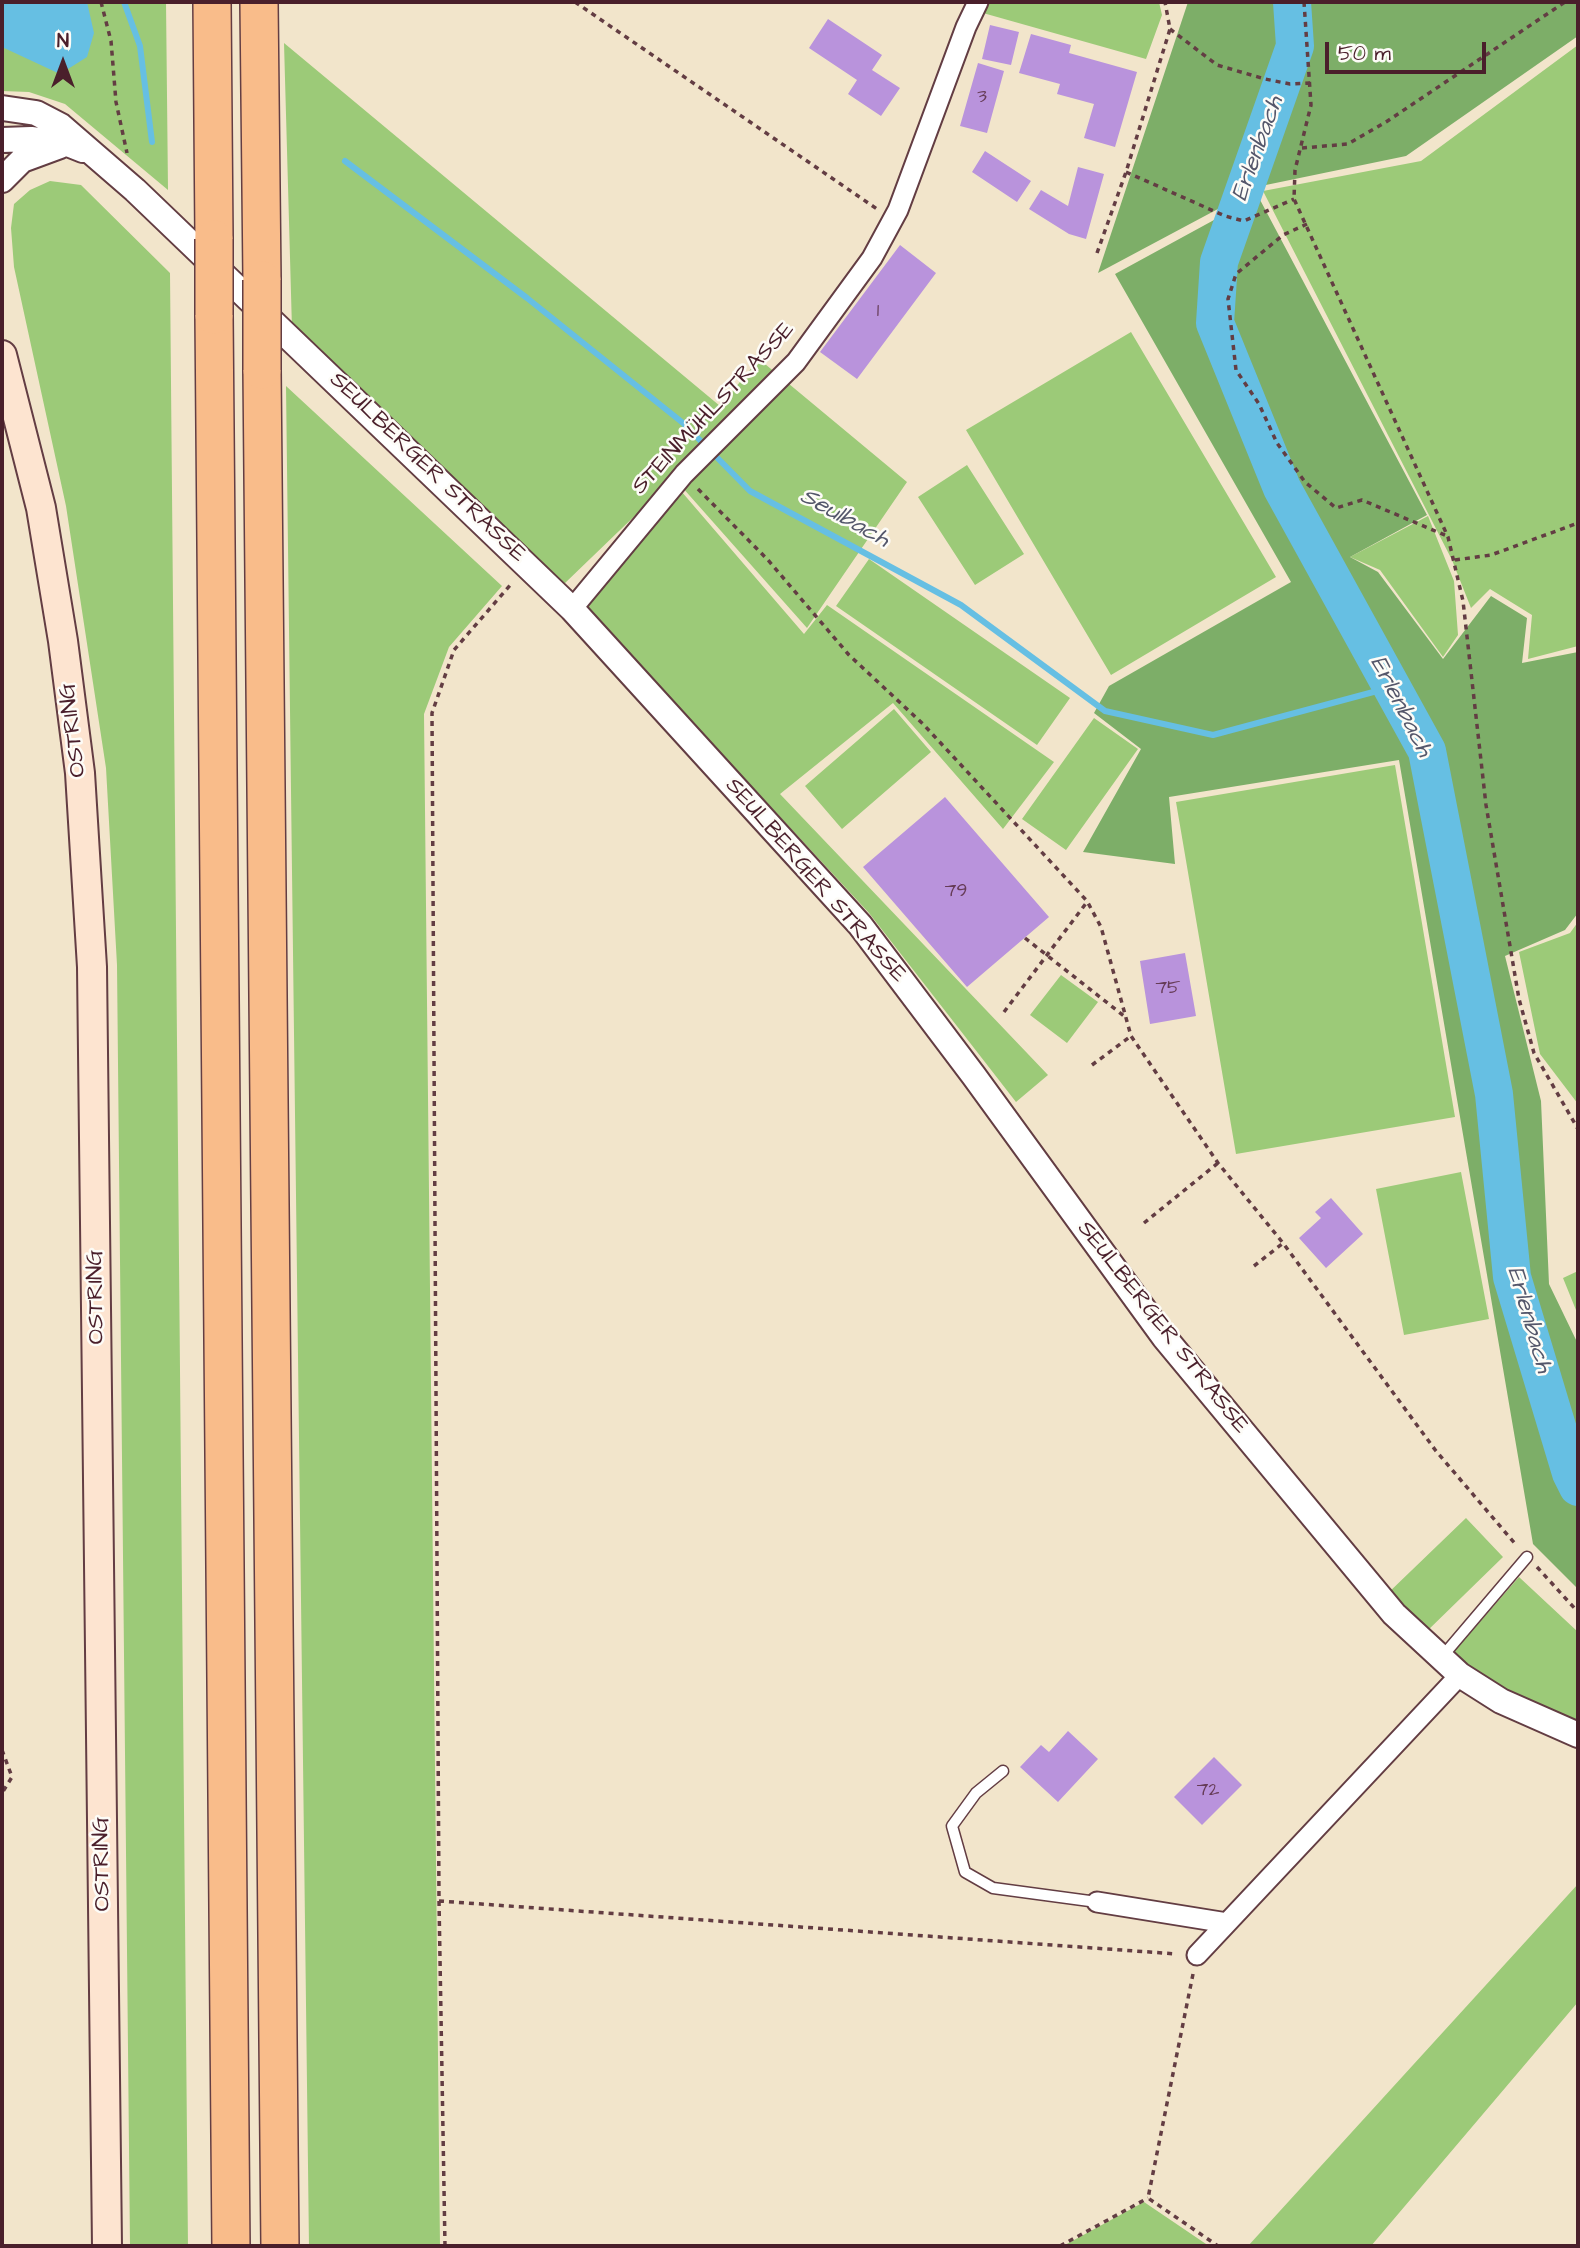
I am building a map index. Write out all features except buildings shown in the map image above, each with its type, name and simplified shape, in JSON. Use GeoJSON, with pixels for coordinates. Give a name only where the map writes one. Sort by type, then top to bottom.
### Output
{"type":"FeatureCollection","features":[{"type":"Feature","properties":{"kind":"highway"},"geometry":{"type":"LineString","coordinates":[[212,2],[231,2246]]}},
{"type":"Feature","properties":{"kind":"highway"},"geometry":{"type":"LineString","coordinates":[[259,2],[279,2246]]}},
{"type":"Feature","properties":{"kind":"main road","name":"OSTRING"},"geometry":{"type":"LineString","coordinates":[[2,355],[41,508],[63,641],[80,773],[91,954],[107,2246]]}},
{"type":"Feature","properties":{"kind":"street","name":"STEINMÜHLSTRASSE"},"geometry":{"type":"LineString","coordinates":[[572,609],[688,470],[796,362],[872,258],[894,220],[978,2]]}},
{"type":"Feature","properties":{"kind":"street","name":"SEULBERGER STRASSE"},"geometry":{"type":"LineString","coordinates":[[2,108],[36,113],[61,126],[135,190],[572,609],[860,925],[1164,1337],[1394,1614],[1450,1667],[1501,1701],[1578,1735]]}},
{"type":"Feature","properties":{"kind":"street"},"geometry":{"type":"LineString","coordinates":[[2,140],[31,139],[68,144],[94,155]]}},
{"type":"Feature","properties":{"kind":"street"},"geometry":{"type":"LineString","coordinates":[[2,180],[22,160],[68,144]]}},
{"type":"Feature","properties":{"kind":"street"},"geometry":{"type":"LineString","coordinates":[[1197,1955],[1450,1667]]}},
{"type":"Feature","properties":{"kind":"street"},"geometry":{"type":"LineString","coordinates":[[1097,1902],[1227,1923]]}},
{"type":"Feature","properties":{"kind":"lane"},"geometry":{"type":"LineString","coordinates":[[1450,1667],[1527,1557]]}},
{"type":"Feature","properties":{"kind":"lane"},"geometry":{"type":"LineString","coordinates":[[1003,1771],[976,1793],[952,1826],[965,1872],[993,1888],[1097,1902]]}},
{"type":"Feature","properties":{"kind":"path"},"geometry":{"type":"LineString","coordinates":[[102,2],[111,41],[116,102],[135,190]]}},
{"type":"Feature","properties":{"kind":"path"},"geometry":{"type":"LineString","coordinates":[[575,2],[894,220]]}},
{"type":"Feature","properties":{"kind":"path"},"geometry":{"type":"LineString","coordinates":[[1097,253],[1126,172],[1170,29],[1164,2]]}},
{"type":"Feature","properties":{"kind":"path"},"geometry":{"type":"LineString","coordinates":[[1304,2],[1311,105],[1295,170],[1294,199],[1448,537],[1463,601],[1486,805],[1519,999],[1534,1053],[1578,1129]]}},
{"type":"Feature","properties":{"kind":"path"},"geometry":{"type":"LineString","coordinates":[[1301,148],[1348,144],[1386,122],[1565,2]]}},
{"type":"Feature","properties":{"kind":"path"},"geometry":{"type":"LineString","coordinates":[[1170,29],[1217,65],[1290,84],[1310,83]]}},
{"type":"Feature","properties":{"kind":"path"},"geometry":{"type":"LineString","coordinates":[[1126,172],[1225,216],[1244,221],[1294,199]]}},
{"type":"Feature","properties":{"kind":"path"},"geometry":{"type":"LineString","coordinates":[[1307,224],[1283,235],[1236,274],[1228,299],[1236,370],[1259,404],[1277,443],[1305,482],[1336,508],[1362,500],[1409,517],[1448,537]]}},
{"type":"Feature","properties":{"kind":"path"},"geometry":{"type":"LineString","coordinates":[[688,470],[849,655],[923,724],[1087,901],[1101,927],[1131,1036],[1218,1163],[1283,1243],[1436,1451],[1578,1612]]}},
{"type":"Feature","properties":{"kind":"path"},"geometry":{"type":"LineString","coordinates":[[1455,560],[1491,555],[1578,523]]}},
{"type":"Feature","properties":{"kind":"path"},"geometry":{"type":"LineString","coordinates":[[446,2246],[439,1900],[432,713],[454,650],[518,576]]}},
{"type":"Feature","properties":{"kind":"path"},"geometry":{"type":"LineString","coordinates":[[1004,1012],[1087,901]]}},
{"type":"Feature","properties":{"kind":"path"},"geometry":{"type":"LineString","coordinates":[[1025,938],[1124,1016]]}},
{"type":"Feature","properties":{"kind":"path"},"geometry":{"type":"LineString","coordinates":[[1092,1065],[1131,1036]]}},
{"type":"Feature","properties":{"kind":"path"},"geometry":{"type":"LineString","coordinates":[[1144,1223],[1218,1163]]}},
{"type":"Feature","properties":{"kind":"path"},"geometry":{"type":"LineString","coordinates":[[1254,1266],[1283,1243]]}},
{"type":"Feature","properties":{"kind":"path"},"geometry":{"type":"LineString","coordinates":[[2,1750],[12,1777],[2,1793]]}},
{"type":"Feature","properties":{"kind":"path"},"geometry":{"type":"LineString","coordinates":[[439,1900],[1197,1955],[1148,2198],[1060,2246]]}},
{"type":"Feature","properties":{"kind":"path"},"geometry":{"type":"LineString","coordinates":[[1148,2198],[1218,2246]]}},
{"type":"Feature","properties":{"kind":"green space"},"geometry":{"type":"Polygon","coordinates":[[[2,2],[166,2],[168,190],[65,104],[29,92],[2,91],[2,2]]]}},
{"type":"Feature","properties":{"kind":"green space"},"geometry":{"type":"Polygon","coordinates":[[[986,2],[1159,2],[1162,15],[1146,59],[983,13],[986,2]]]}},
{"type":"Feature","properties":{"kind":"green space"},"geometry":{"type":"Polygon","coordinates":[[[1188,2],[1578,2],[1578,36],[1406,156],[1261,186],[1098,273],[1188,2]]]}},
{"type":"Feature","properties":{"kind":"green space"},"geometry":{"type":"Polygon","coordinates":[[[284,43],[720,406],[759,359],[907,482],[807,628],[674,478],[564,584],[292,329],[284,43]]]}},
{"type":"Feature","properties":{"kind":"green space"},"geometry":{"type":"Polygon","coordinates":[[[1578,45],[1578,646],[1528,659],[1532,615],[1490,589],[1471,608],[1452,560],[1263,191],[1421,161],[1578,45]]]}},
{"type":"Feature","properties":{"kind":"green space"},"geometry":{"type":"Polygon","coordinates":[[[50,181],[81,185],[170,273],[188,2246],[130,2246],[117,965],[106,768],[66,506],[14,267],[11,228],[14,204],[30,190],[50,181]]]}},
{"type":"Feature","properties":{"kind":"green space"},"geometry":{"type":"Polygon","coordinates":[[[1258,196],[1427,515],[1350,557],[1378,572],[1443,659],[1491,596],[1527,618],[1522,663],[1578,652],[1578,913],[1565,930],[1505,956],[1541,1101],[1549,1284],[1578,1344],[1578,1589],[1533,1544],[1399,760],[1169,797],[1175,864],[1083,852],[1141,749],[1094,713],[1109,686],[1291,582],[1115,274],[1258,196]]]}},
{"type":"Feature","properties":{"kind":"green space"},"geometry":{"type":"Polygon","coordinates":[[[1131,332],[1276,577],[1111,675],[966,430],[1131,332]]]}},
{"type":"Feature","properties":{"kind":"green space"},"geometry":{"type":"Polygon","coordinates":[[[286,386],[502,586],[449,647],[424,714],[440,2246],[309,2246],[286,386]]]}},
{"type":"Feature","properties":{"kind":"green space"},"geometry":{"type":"Polygon","coordinates":[[[967,465],[1024,554],[975,585],[918,497],[967,465]]]}},
{"type":"Feature","properties":{"kind":"green space"},"geometry":{"type":"Polygon","coordinates":[[[675,484],[804,634],[827,605],[1054,762],[1003,829],[893,703],[780,794],[1048,1075],[1016,1102],[869,913],[583,604],[675,484]]]}},
{"type":"Feature","properties":{"kind":"green space"},"geometry":{"type":"Polygon","coordinates":[[[1428,516],[1454,581],[1458,635],[1443,657],[1380,570],[1350,557],[1428,516]]]}},
{"type":"Feature","properties":{"kind":"green space"},"geometry":{"type":"Polygon","coordinates":[[[869,559],[1070,698],[1037,745],[836,606],[869,559]]]}},
{"type":"Feature","properties":{"kind":"green space"},"geometry":{"type":"Polygon","coordinates":[[[894,709],[931,752],[842,829],[805,786],[894,709]]]}},
{"type":"Feature","properties":{"kind":"green space"},"geometry":{"type":"Polygon","coordinates":[[[1094,718],[1138,749],[1066,850],[1022,819],[1094,718]]]}},
{"type":"Feature","properties":{"kind":"green space"},"geometry":{"type":"Polygon","coordinates":[[[1395,765],[1455,1117],[1236,1154],[1176,802],[1395,765]]]}},
{"type":"Feature","properties":{"kind":"green space"},"geometry":{"type":"Polygon","coordinates":[[[1578,922],[1578,1104],[1540,1054],[1519,952],[1570,933],[1578,922]]]}},
{"type":"Feature","properties":{"kind":"green space"},"geometry":{"type":"Polygon","coordinates":[[[1061,975],[1098,1002],[1067,1043],[1030,1015],[1061,975]]]}},
{"type":"Feature","properties":{"kind":"green space"},"geometry":{"type":"Polygon","coordinates":[[[1461,1172],[1489,1319],[1404,1335],[1376,1189],[1461,1172]]]}},
{"type":"Feature","properties":{"kind":"green space"},"geometry":{"type":"Polygon","coordinates":[[[1578,1271],[1578,1315],[1563,1278],[1578,1271]]]}},
{"type":"Feature","properties":{"kind":"green space"},"geometry":{"type":"Polygon","coordinates":[[[1466,1518],[1503,1557],[1423,1635],[1385,1596],[1466,1518]]]}},
{"type":"Feature","properties":{"kind":"green space"},"geometry":{"type":"Polygon","coordinates":[[[1519,1577],[1578,1632],[1578,1747],[1497,1712],[1437,1671],[1519,1577]]]}},
{"type":"Feature","properties":{"kind":"green space"},"geometry":{"type":"Polygon","coordinates":[[[1578,1884],[1578,2002],[1371,2246],[1248,2246],[1578,1884]]]}},
{"type":"Feature","properties":{"kind":"green space"},"geometry":{"type":"Polygon","coordinates":[[[1144,2202],[1209,2246],[1063,2246],[1144,2202]]]}},
{"type":"Feature","properties":{"kind":"water"},"geometry":{"type":"Polygon","coordinates":[[[2,2],[87,2],[94,33],[87,57],[60,74],[2,47],[2,2]]]}},
{"type":"Feature","properties":{"kind":"waterway","name":"Seulbach"},"geometry":{"type":"LineString","coordinates":[[124,2],[140,46],[152,142]]}},
{"type":"Feature","properties":{"kind":"waterway","name":"Erlenbach"},"geometry":{"type":"LineString","coordinates":[[1292,2],[1295,46],[1219,262],[1215,323],[1282,488],[1427,751],[1494,1094],[1512,1277],[1571,1473],[1578,1487]]}},
{"type":"Feature","properties":{"kind":"waterway","name":"Seulbach"},"geometry":{"type":"LineString","coordinates":[[345,161],[527,298],[683,423],[750,491],[961,605],[1105,711],[1213,735],[1392,687]]}}]}
